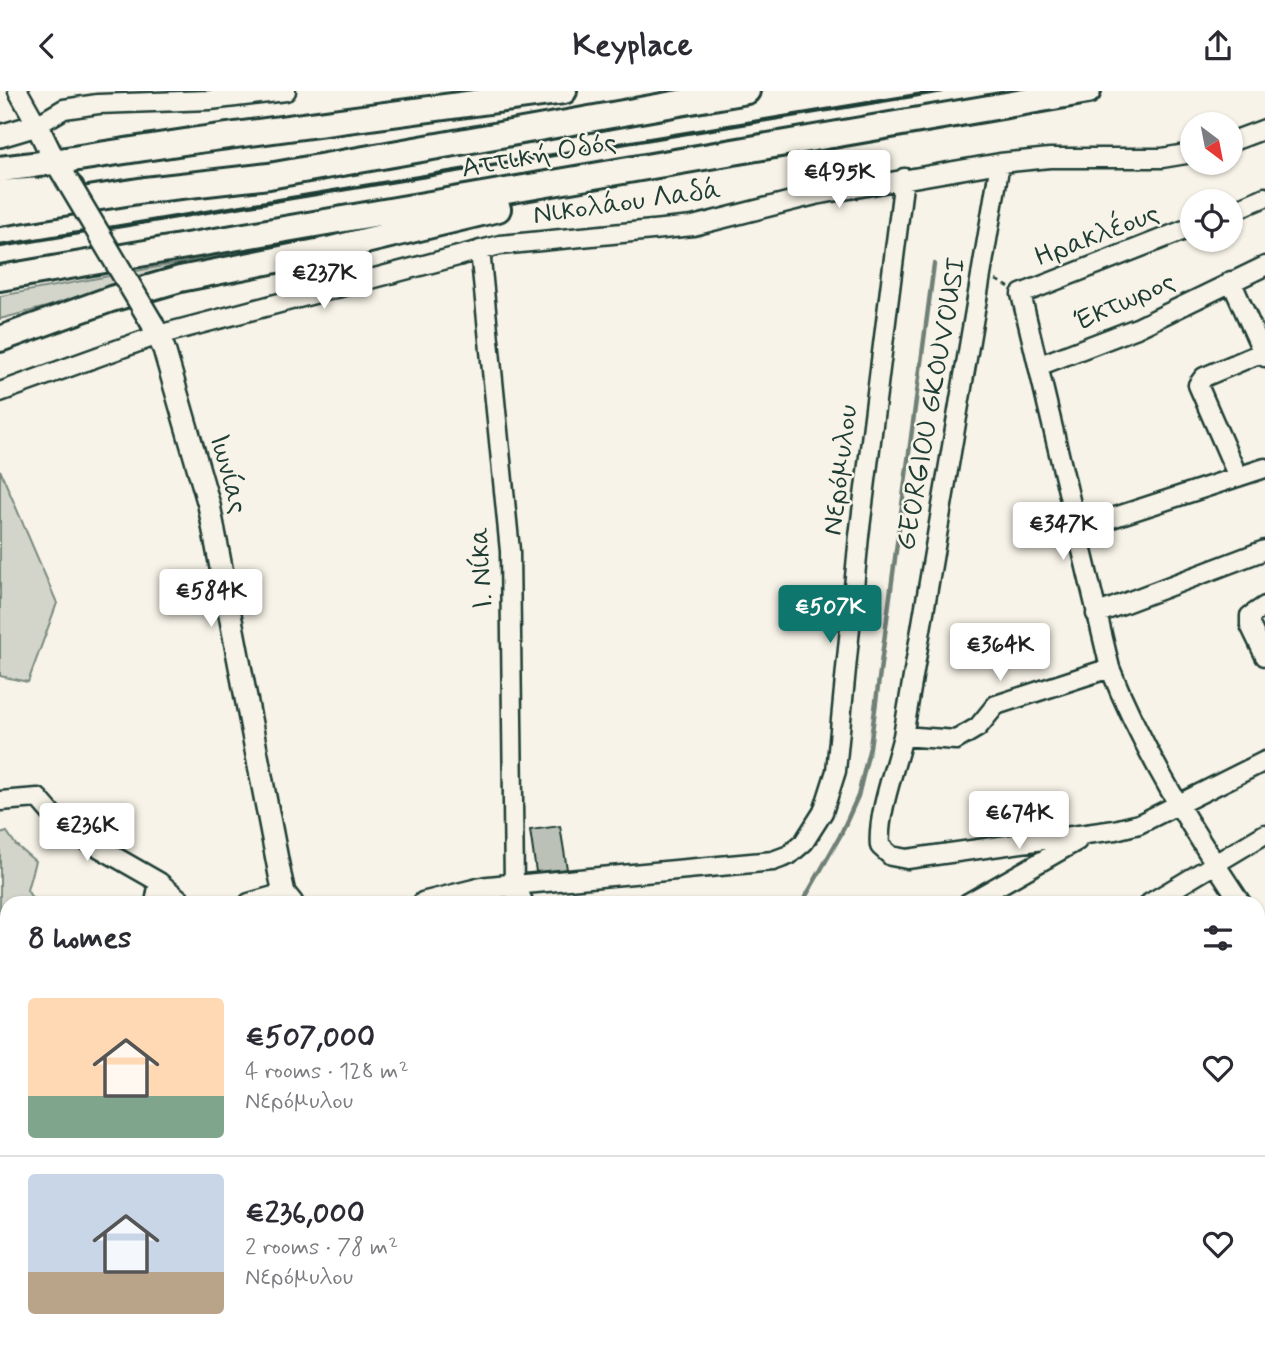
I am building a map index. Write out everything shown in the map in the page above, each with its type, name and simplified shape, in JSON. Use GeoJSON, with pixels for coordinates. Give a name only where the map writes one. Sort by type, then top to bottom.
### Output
{"type":"FeatureCollection","features":[{"type":"Feature","properties":{"kind":"highway"},"geometry":{"type":"LineString","coordinates":[[0,169],[564,91]]}},
{"type":"Feature","properties":{"kind":"highway","name":"Αττική Οδός"},"geometry":{"type":"LineString","coordinates":[[0,213],[145,190],[269,176],[747,91]]}},
{"type":"Feature","properties":{"kind":"highway","name":"Αττική Οδός"},"geometry":{"type":"LineString","coordinates":[[0,278],[1088,91]]}},
{"type":"Feature","properties":{"kind":"highway"},"geometry":{"type":"LineString","coordinates":[[0,339],[111,299],[180,279],[332,249],[508,206],[603,176]]}},
{"type":"Feature","properties":{"kind":"highway"},"geometry":{"type":"LineString","coordinates":[[0,193],[58,187],[145,190]]}},
{"type":"Feature","properties":{"kind":"main road"},"geometry":{"type":"LineString","coordinates":[[0,136],[37,125]]}},
{"type":"Feature","properties":{"kind":"main road","name":"Ιωνίας"},"geometry":{"type":"LineString","coordinates":[[37,125],[49,150],[155,328],[209,505],[288,896]]}},
{"type":"Feature","properties":{"kind":"main road"},"geometry":{"type":"LineString","coordinates":[[452,896],[484,888],[518,894]]}},
{"type":"Feature","properties":{"kind":"street","name":"Ιωνίας"},"geometry":{"type":"LineString","coordinates":[[18,91],[37,125]]}},
{"type":"Feature","properties":{"kind":"street"},"geometry":{"type":"LineString","coordinates":[[37,125],[64,109],[98,104],[210,100],[286,91]]}},
{"type":"Feature","properties":{"kind":"street"},"geometry":{"type":"LineString","coordinates":[[1243,137],[1265,129]]}},
{"type":"Feature","properties":{"kind":"street","name":"Νικολάου Λαδά"},"geometry":{"type":"LineString","coordinates":[[0,392],[155,328],[480,250],[693,226],[815,195],[1000,163],[1050,158],[1162,158],[1180,155]]}},
{"type":"Feature","properties":{"kind":"street","name":"GEORGIOU GKOUVOUSI"},"geometry":{"type":"LineString","coordinates":[[1000,163],[903,736],[878,825],[880,846],[891,856],[907,859],[1089,834],[1139,824],[1265,761]]}},
{"type":"Feature","properties":{"kind":"street","name":"Νερόμυλου"},"geometry":{"type":"LineString","coordinates":[[518,894],[773,861],[789,855],[804,842],[823,812],[836,771],[843,720],[859,536],[904,178]]}},
{"type":"Feature","properties":{"kind":"street"},"geometry":{"type":"LineString","coordinates":[[1243,206],[1265,197]]}},
{"type":"Feature","properties":{"kind":"street","name":"Ηρακλέους"},"geometry":{"type":"LineString","coordinates":[[1021,294],[1180,232]]}},
{"type":"Feature","properties":{"kind":"street","name":"Ι. Νίκα"},"geometry":{"type":"LineString","coordinates":[[480,250],[510,551],[518,894]]}},
{"type":"Feature","properties":{"kind":"street","name":"Έκτωρος"},"geometry":{"type":"LineString","coordinates":[[1038,366],[1137,328],[1265,265]]}},
{"type":"Feature","properties":{"kind":"street"},"geometry":{"type":"LineString","coordinates":[[1231,281],[1264,355],[1204,377],[1198,385],[1238,477]]}},
{"type":"Feature","properties":{"kind":"street"},"geometry":{"type":"LineString","coordinates":[[1021,294],[1110,669],[1176,805],[1236,896]]}},
{"type":"Feature","properties":{"kind":"street"},"geometry":{"type":"LineString","coordinates":[[1075,530],[1265,468]]}},
{"type":"Feature","properties":{"kind":"street"},"geometry":{"type":"LineString","coordinates":[[1096,614],[1265,549]]}},
{"type":"Feature","properties":{"kind":"street"},"geometry":{"type":"LineString","coordinates":[[1265,606],[1255,610],[1250,616],[1250,625],[1265,656]]}},
{"type":"Feature","properties":{"kind":"street"},"geometry":{"type":"LineString","coordinates":[[903,736],[956,740],[978,727],[996,705],[1110,669]]}},
{"type":"Feature","properties":{"kind":"street"},"geometry":{"type":"LineString","coordinates":[[0,801],[38,798],[63,827],[159,882],[176,896]]}},
{"type":"Feature","properties":{"kind":"street"},"geometry":{"type":"LineString","coordinates":[[980,896],[1089,834]]}},
{"type":"Feature","properties":{"kind":"street"},"geometry":{"type":"LineString","coordinates":[[1161,896],[1265,834]]}},
{"type":"Feature","properties":{"kind":"street"},"geometry":{"type":"LineString","coordinates":[[156,896],[159,882]]}},
{"type":"Feature","properties":{"kind":"path"},"geometry":{"type":"LineString","coordinates":[[982,272],[1021,294]]}},
{"type":"Feature","properties":{"kind":"shaded area"},"geometry":{"type":"Polygon","coordinates":[[[305,240],[0,319],[0,296],[305,240]]]}},
{"type":"Feature","properties":{"kind":"shaded area"},"geometry":{"type":"Polygon","coordinates":[[[0,470],[57,603],[28,682],[0,676],[0,470]]]}},
{"type":"Feature","properties":{"kind":"shaded area"},"geometry":{"type":"Polygon","coordinates":[[[7,832],[16,845],[35,861],[27,890],[31,896],[0,896],[0,834],[7,832]]]}},
{"type":"Feature","properties":{"kind":"building"},"geometry":{"type":"Polygon","coordinates":[[[560,826],[567,869],[536,872],[530,830],[560,826]]]}},
{"type":"Feature","properties":{"kind":"waterway"},"geometry":{"type":"LineString","coordinates":[[806,896],[840,836],[858,796],[870,747],[934,264]]}},
{"type":"Feature","properties":{"kind":"railway"},"geometry":{"type":"LineString","coordinates":[[0,246],[942,91]]}}]}
